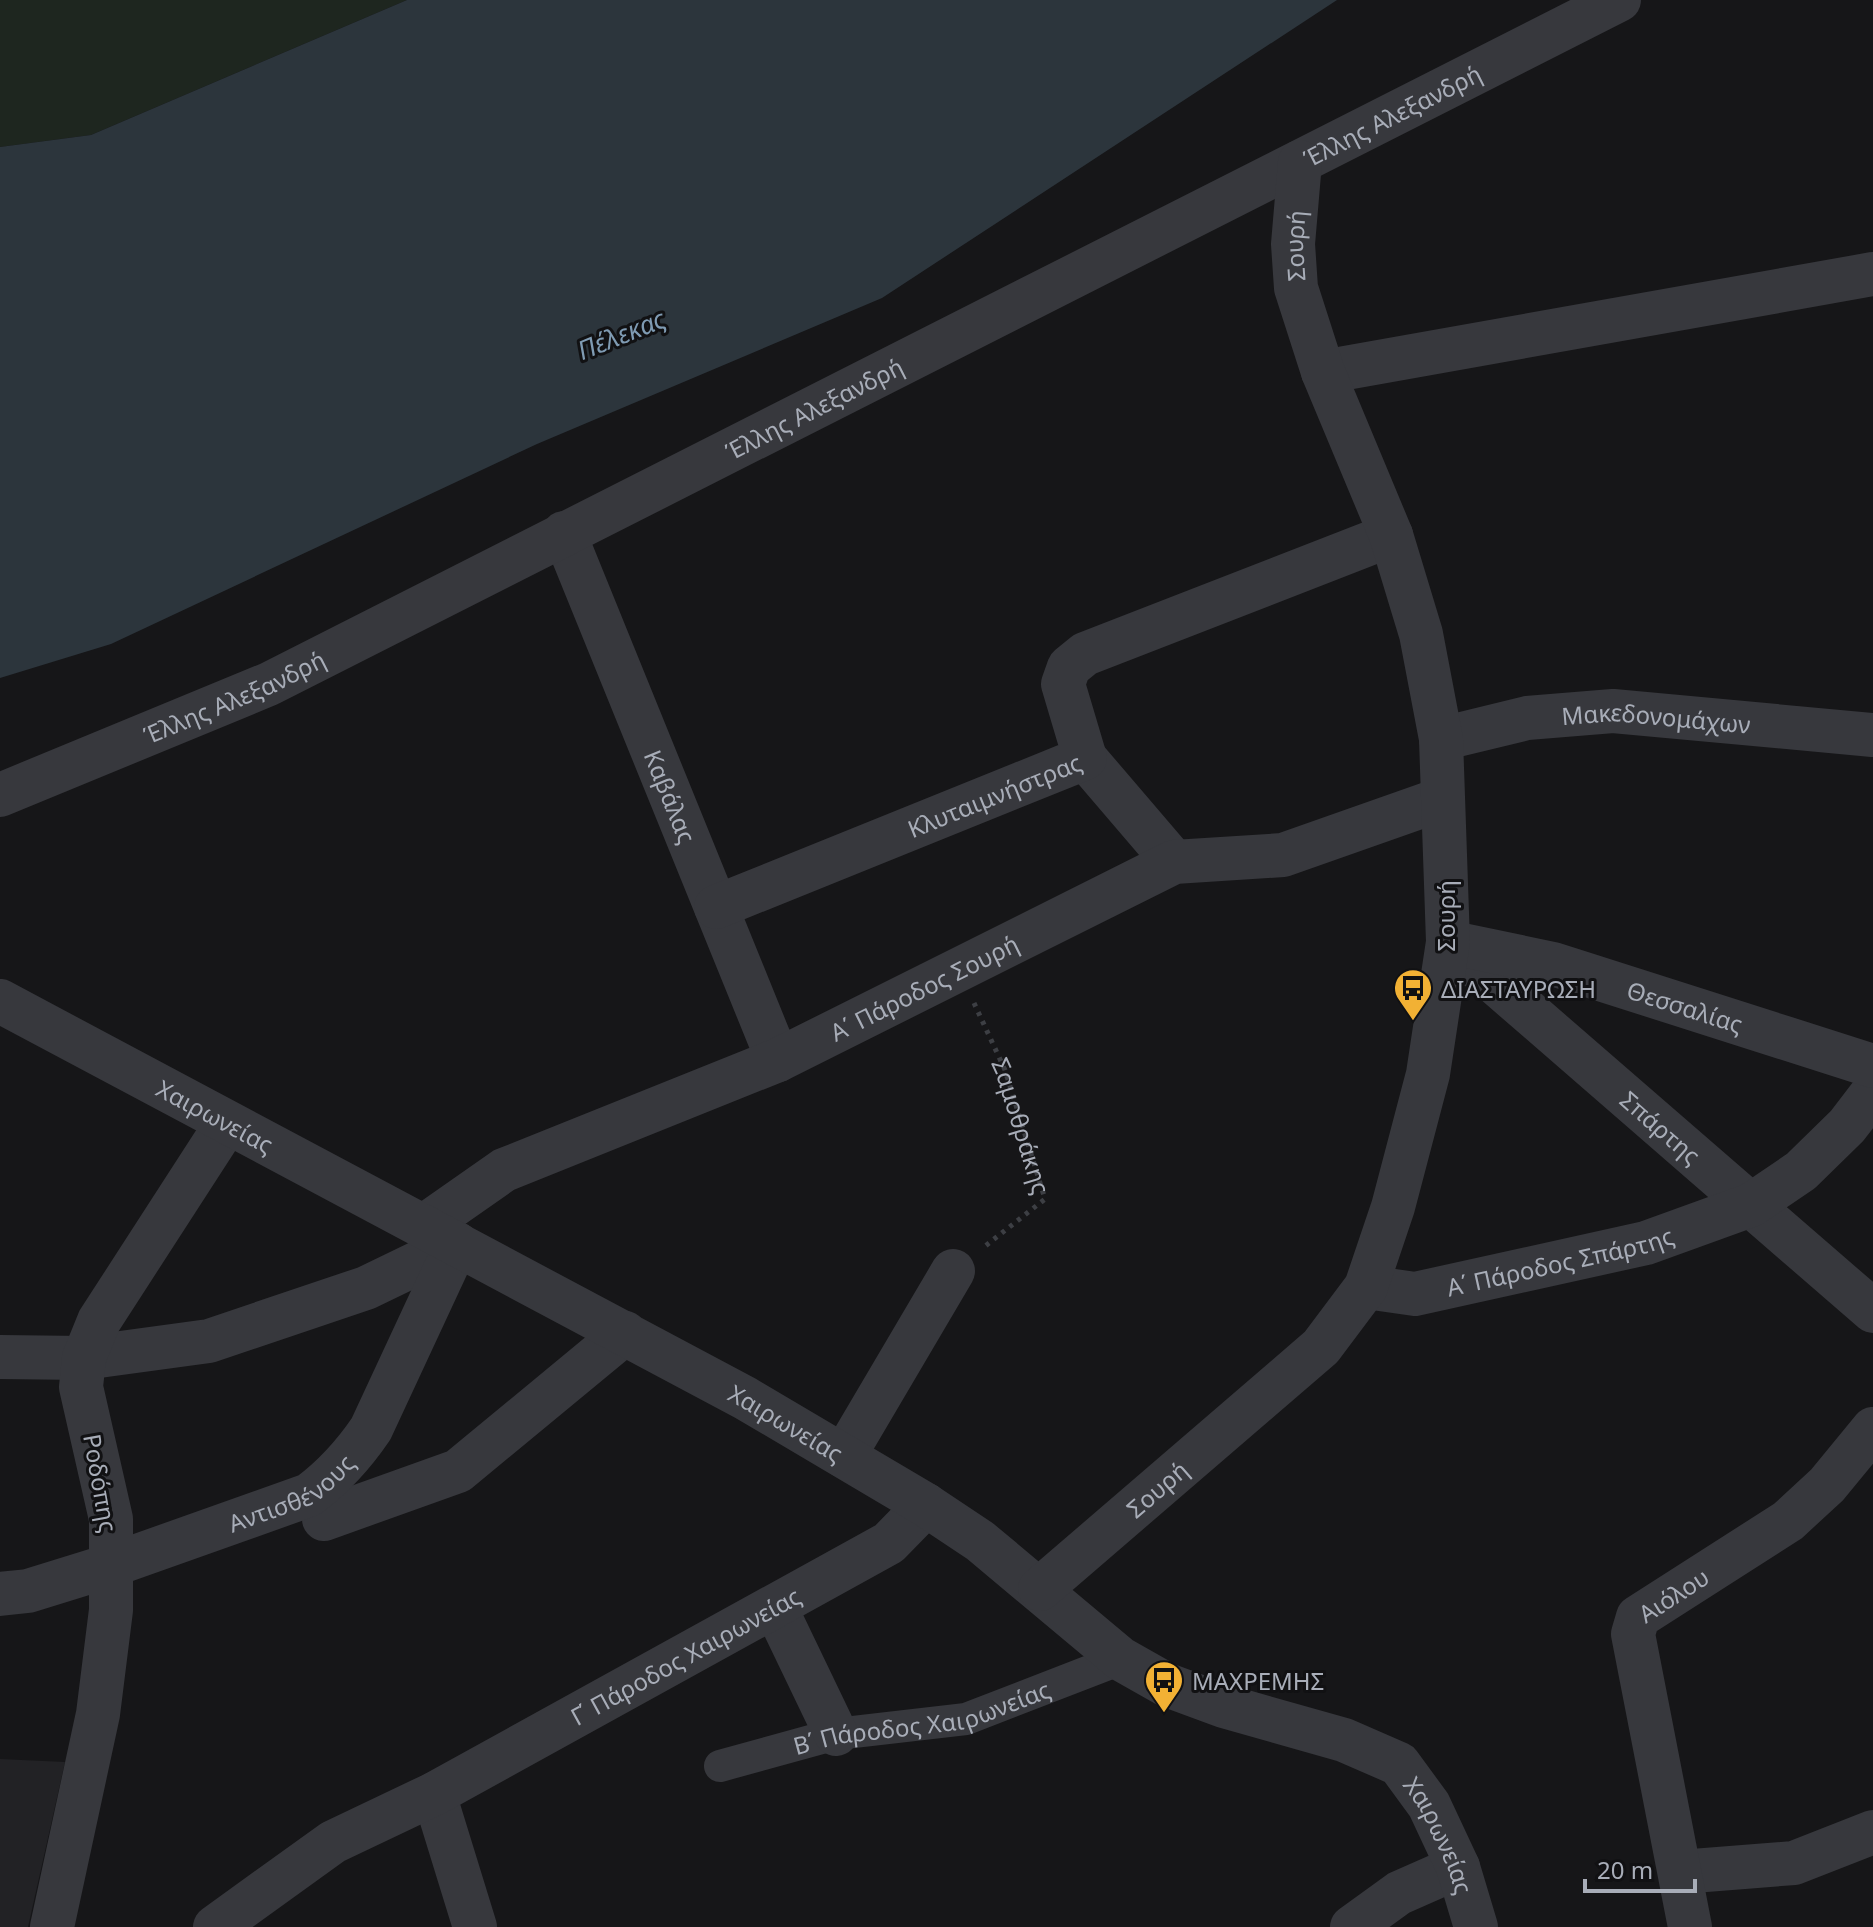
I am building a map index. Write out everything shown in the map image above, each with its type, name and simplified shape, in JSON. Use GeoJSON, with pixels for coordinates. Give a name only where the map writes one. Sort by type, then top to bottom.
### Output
{"type":"FeatureCollection","features":[{"type":"Feature","properties":{"kind":"street","name":"Έλλης Αλεξανδρή"},"geometry":{"type":"LineString","coordinates":[[0,795],[269,684],[1619,0]]}},
{"type":"Feature","properties":{"kind":"street","name":"Σουρή"},"geometry":{"type":"LineString","coordinates":[[1040,1589],[1321,1347],[1366,1287],[1393,1207],[1428,1074],[1448,942],[1441,739],[1421,634],[1391,535],[1323,372],[1293,268],[1300,162]]}},
{"type":"Feature","properties":{"kind":"street"},"geometry":{"type":"LineString","coordinates":[[1323,372],[1873,274]]}},
{"type":"Feature","properties":{"kind":"street","name":"Καβάλας"},"geometry":{"type":"LineString","coordinates":[[564,533],[778,1060]]}},
{"type":"Feature","properties":{"kind":"street","name":"Κλυταιμνήστρας"},"geometry":{"type":"LineString","coordinates":[[716,907],[1085,758],[1063,684],[1069,667],[1085,654],[1391,535]]}},
{"type":"Feature","properties":{"kind":"street","name":"Μακεδονομάχων"},"geometry":{"type":"LineString","coordinates":[[1441,739],[1527,718],[1613,711],[1873,735]]}},
{"type":"Feature","properties":{"kind":"street"},"geometry":{"type":"LineString","coordinates":[[1085,758],[1174,862]]}},
{"type":"Feature","properties":{"kind":"street","name":"Α΄ Πάροδος Σουρή"},"geometry":{"type":"LineString","coordinates":[[0,1357],[84,1358],[209,1341],[366,1288],[441,1235],[504,1170],[778,1060],[1174,862],[1283,855],[1442,799]]}},
{"type":"Feature","properties":{"kind":"street","name":"Θεσσαλίας"},"geometry":{"type":"LineString","coordinates":[[1448,942],[1553,964],[1873,1066]]}},
{"type":"Feature","properties":{"kind":"street","name":"Σπάρτης"},"geometry":{"type":"LineString","coordinates":[[1448,942],[1873,1311]]}},
{"type":"Feature","properties":{"kind":"street","name":"Χαιρωνείας"},"geometry":{"type":"LineString","coordinates":[[0,1001],[625,1333],[844,1456],[926,1505],[999,1555],[1121,1659],[1181,1691],[1344,1740],[1399,1764],[1429,1805],[1458,1867],[1476,1927]]}},
{"type":"Feature","properties":{"kind":"street","name":"Α΄ Πάροδος Σπάρτης"},"geometry":{"type":"LineString","coordinates":[[1366,1287],[1415,1294],[1646,1243],[1751,1205],[1801,1171],[1847,1126],[1873,1092]]}},
{"type":"Feature","properties":{"kind":"street","name":"Ροδόπης"},"geometry":{"type":"LineString","coordinates":[[52,1927],[98,1714],[112,1565],[111,1519],[81,1387],[84,1358],[99,1321],[227,1123]]}},
{"type":"Feature","properties":{"kind":"street","name":"Αντισθένους"},"geometry":{"type":"LineString","coordinates":[[0,1594],[28,1591],[112,1565],[309,1495],[322,1485],[357,1449],[371,1429],[441,1235]]}},
{"type":"Feature","properties":{"kind":"street"},"geometry":{"type":"LineString","coordinates":[[844,1456],[953,1271]]}},
{"type":"Feature","properties":{"kind":"street"},"geometry":{"type":"LineString","coordinates":[[324,1519],[458,1471],[625,1333]]}},
{"type":"Feature","properties":{"kind":"street","name":"Αιόλου"},"geometry":{"type":"LineString","coordinates":[[1690,1927],[1633,1634],[1638,1617],[1788,1521],[1814,1500],[1873,1429]]}},
{"type":"Feature","properties":{"kind":"street","name":"Γ΄ Πάροδος Χαιρωνείας"},"geometry":{"type":"LineString","coordinates":[[215,1927],[333,1842],[434,1794],[889,1543],[926,1505]]}},
{"type":"Feature","properties":{"kind":"street"},"geometry":{"type":"LineString","coordinates":[[775,1607],[836,1734]]}},
{"type":"Feature","properties":{"kind":"street","name":"Β΄ Πάροδος Χαιρωνείας"},"geometry":{"type":"LineString","coordinates":[[720,1766],[836,1734],[966,1719],[1121,1659]]}},
{"type":"Feature","properties":{"kind":"street"},"geometry":{"type":"LineString","coordinates":[[434,1794],[475,1927]]}},
{"type":"Feature","properties":{"kind":"street"},"geometry":{"type":"LineString","coordinates":[[1680,1872],[1794,1863],[1873,1832]]}},
{"type":"Feature","properties":{"kind":"street"},"geometry":{"type":"LineString","coordinates":[[1352,1927],[1399,1893],[1458,1867]]}},
{"type":"Feature","properties":{"kind":"path","name":"Σαμοθράκης"},"geometry":{"type":"LineString","coordinates":[[953,1271],[1045,1199],[1005,1070],[958,970]]}},
{"type":"Feature","properties":{"kind":"shaded area"},"geometry":{"type":"Polygon","coordinates":[[[0,0],[407,0],[91,135],[0,147],[0,0]]]}},
{"type":"Feature","properties":{"kind":"shaded area"},"geometry":{"type":"Polygon","coordinates":[[[0,1759],[65,1762],[28,1927],[0,1927],[0,1759]]]}},
{"type":"Feature","properties":{"kind":"water","name":"Πέλεκας"},"geometry":{"type":"Polygon","coordinates":[[[407,0],[1337,0],[882,298],[537,444],[111,644],[0,678],[0,147],[91,135],[407,0]]]}},
{"type":"Feature","properties":{"kind":"place","name":"ΔΙΑΣΤΑΥΡΩΣΗ"},"geometry":{"type":"Point","coordinates":[1413,1022]}},
{"type":"Feature","properties":{"kind":"place","name":"ΜΑΧΡΕΜΗΣ"},"geometry":{"type":"Point","coordinates":[1164,1714]}}]}
